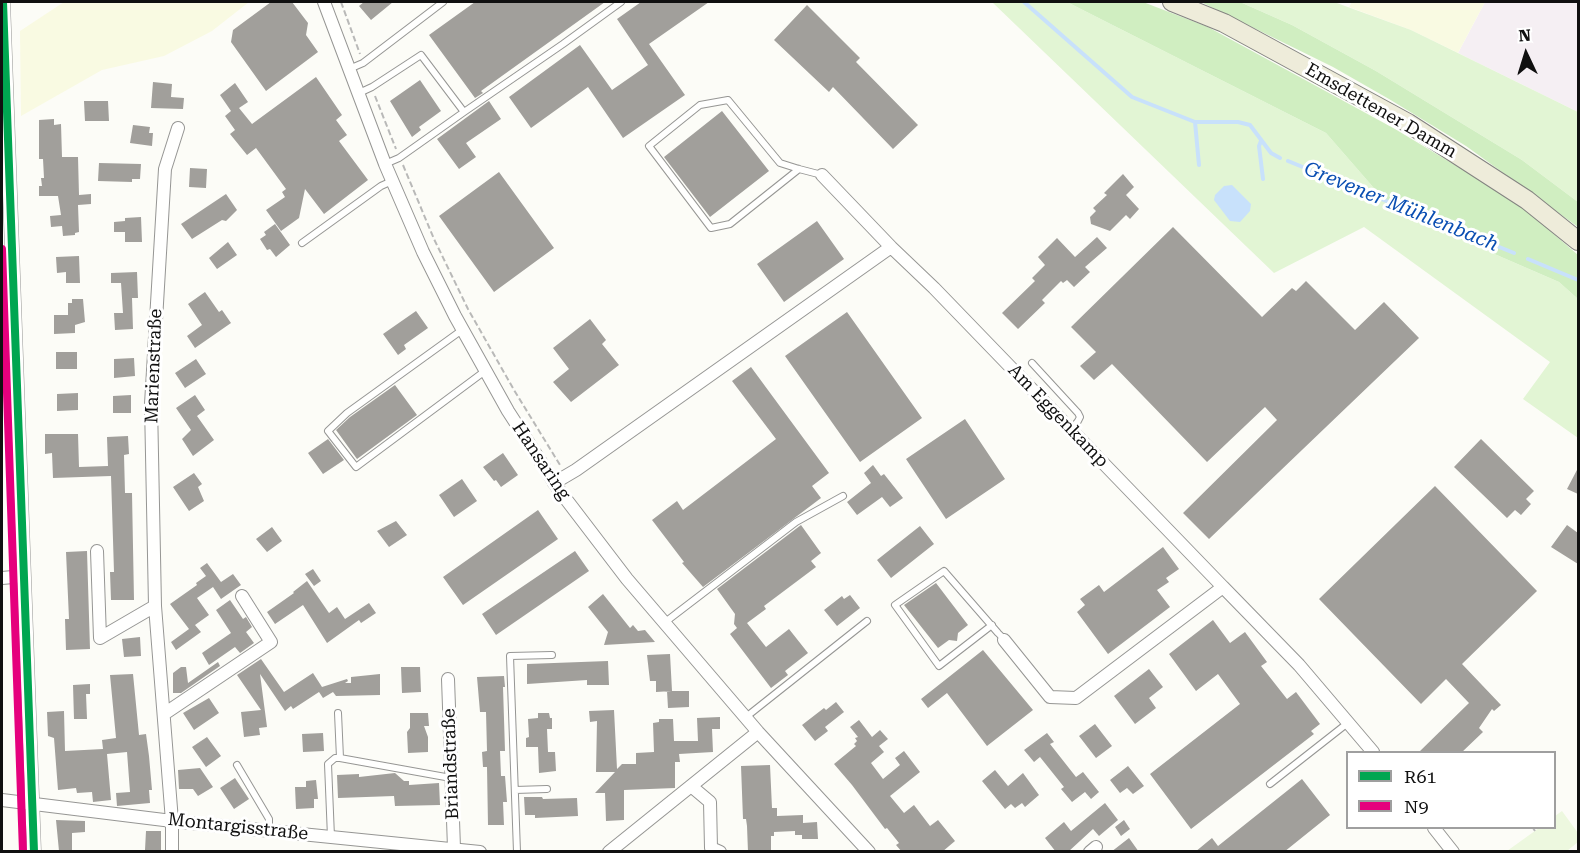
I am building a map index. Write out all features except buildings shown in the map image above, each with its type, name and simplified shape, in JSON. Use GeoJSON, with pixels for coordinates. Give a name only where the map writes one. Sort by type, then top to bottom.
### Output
{"type":"FeatureCollection","features":[{"type":"Feature","properties":{"kind":"main road","name":"Emsdettener Damm"},"geometry":{"type":"LineString","coordinates":[[1172,2],[1224,23],[1408,123],[1527,200],[1578,241]]}},
{"type":"Feature","properties":{"kind":"street"},"geometry":{"type":"LineString","coordinates":[[3,2],[7,264],[24,576],[34,852]]}},
{"type":"Feature","properties":{"kind":"street","name":"Hansaring"},"geometry":{"type":"LineString","coordinates":[[324,2],[385,164],[423,252],[485,371],[554,483],[627,579],[745,718],[869,852]]}},
{"type":"Feature","properties":{"kind":"street","name":"Marienstraße"},"geometry":{"type":"LineString","coordinates":[[172,852],[172,821],[155,606],[151,404],[165,169],[178,128]]}},
{"type":"Feature","properties":{"kind":"street","name":"Am Eggenkamp"},"geometry":{"type":"LineString","coordinates":[[822,175],[1299,666],[1371,751]]}},
{"type":"Feature","properties":{"kind":"street"},"geometry":{"type":"LineString","coordinates":[[554,483],[891,247]]}},
{"type":"Feature","properties":{"kind":"street"},"geometry":{"type":"LineString","coordinates":[[97,551],[100,638],[155,606]]}},
{"type":"Feature","properties":{"kind":"street"},"geometry":{"type":"LineString","coordinates":[[2,578],[24,576]]}},
{"type":"Feature","properties":{"kind":"street"},"geometry":{"type":"LineString","coordinates":[[1004,640],[1050,697],[1076,698],[1223,587]]}},
{"type":"Feature","properties":{"kind":"street"},"geometry":{"type":"LineString","coordinates":[[164,714],[272,642],[242,596]]}},
{"type":"Feature","properties":{"kind":"street","name":"Briandstraße"},"geometry":{"type":"LineString","coordinates":[[448,680],[453,849]]}},
{"type":"Feature","properties":{"kind":"street"},"geometry":{"type":"LineString","coordinates":[[609,852],[758,732]]}},
{"type":"Feature","properties":{"kind":"street"},"geometry":{"type":"LineString","coordinates":[[691,786],[710,802],[711,848],[720,852]]}},
{"type":"Feature","properties":{"kind":"street","name":"Montargisstraße"},"geometry":{"type":"LineString","coordinates":[[2,800],[409,848],[480,852]]}},
{"type":"Feature","properties":{"kind":"street"},"geometry":{"type":"LineString","coordinates":[[1435,829],[1453,852]]}},
{"type":"Feature","properties":{"kind":"lane"},"geometry":{"type":"LineString","coordinates":[[349,69],[363,63],[443,2]]}},
{"type":"Feature","properties":{"kind":"lane"},"geometry":{"type":"LineString","coordinates":[[385,164],[399,158],[621,2]]}},
{"type":"Feature","properties":{"kind":"lane"},"geometry":{"type":"LineString","coordinates":[[358,93],[372,87],[421,55],[464,112]]}},
{"type":"Feature","properties":{"kind":"lane"},"geometry":{"type":"LineString","coordinates":[[799,169],[730,224],[711,228],[649,146],[700,105],[728,100],[780,163],[822,175]]}},
{"type":"Feature","properties":{"kind":"lane"},"geometry":{"type":"LineString","coordinates":[[302,243],[381,186],[392,181]]}},
{"type":"Feature","properties":{"kind":"lane"},"geometry":{"type":"LineString","coordinates":[[462,330],[347,414],[328,431],[356,467],[485,371]]}},
{"type":"Feature","properties":{"kind":"lane"},"geometry":{"type":"LineString","coordinates":[[1032,363],[1078,413],[1078,421],[1071,430]]}},
{"type":"Feature","properties":{"kind":"lane"},"geometry":{"type":"LineString","coordinates":[[664,623],[796,522],[843,496]]}},
{"type":"Feature","properties":{"kind":"lane"},"geometry":{"type":"LineString","coordinates":[[992,625],[939,666],[895,605],[944,571],[992,625],[1004,640]]}},
{"type":"Feature","properties":{"kind":"lane"},"geometry":{"type":"LineString","coordinates":[[745,718],[867,621]]}},
{"type":"Feature","properties":{"kind":"lane"},"geometry":{"type":"LineString","coordinates":[[517,852],[510,657],[552,656]]}},
{"type":"Feature","properties":{"kind":"lane"},"geometry":{"type":"LineString","coordinates":[[338,713],[340,758]]}},
{"type":"Feature","properties":{"kind":"lane"},"geometry":{"type":"LineString","coordinates":[[1270,784],[1349,722]]}},
{"type":"Feature","properties":{"kind":"lane"},"geometry":{"type":"LineString","coordinates":[[331,837],[328,764],[335,758],[451,778]]}},
{"type":"Feature","properties":{"kind":"lane"},"geometry":{"type":"LineString","coordinates":[[237,765],[269,819],[269,831]]}},
{"type":"Feature","properties":{"kind":"lane"},"geometry":{"type":"LineString","coordinates":[[515,790],[547,789]]}},
{"type":"Feature","properties":{"kind":"path"},"geometry":{"type":"LineString","coordinates":[[341,2],[363,63]]}},
{"type":"Feature","properties":{"kind":"path"},"geometry":{"type":"LineString","coordinates":[[372,87],[399,158],[434,239],[468,309],[514,390],[567,475]]}},
{"type":"Feature","properties":{"kind":"shaded area"},"geometry":{"type":"Polygon","coordinates":[[[1485,2],[1578,2],[1578,112],[1458,53],[1485,2]]]}},
{"type":"Feature","properties":{"kind":"green space"},"geometry":{"type":"Polygon","coordinates":[[[64,2],[249,2],[212,31],[164,56],[102,70],[21,116],[20,31],[64,2]]]}},
{"type":"Feature","properties":{"kind":"green space"},"geometry":{"type":"Polygon","coordinates":[[[992,2],[1067,2],[1326,133],[1393,210],[1559,282],[1578,299],[1578,438],[1523,399],[1550,362],[1364,227],[1274,273],[992,2]]]}},
{"type":"Feature","properties":{"kind":"green space"},"geometry":{"type":"Polygon","coordinates":[[[1067,2],[1143,2],[1208,27],[1395,129],[1518,203],[1578,255],[1578,299],[1559,282],[1393,210],[1326,133],[1067,2]]]}},
{"type":"Feature","properties":{"kind":"green space"},"geometry":{"type":"Polygon","coordinates":[[[1201,2],[1240,2],[1292,25],[1376,71],[1522,160],[1578,202],[1578,227],[1466,146],[1389,99],[1333,67],[1201,2]]]}},
{"type":"Feature","properties":{"kind":"green space"},"geometry":{"type":"Polygon","coordinates":[[[1240,2],[1334,2],[1411,30],[1578,112],[1578,202],[1522,160],[1376,71],[1292,25],[1240,2]]]}},
{"type":"Feature","properties":{"kind":"green space"},"geometry":{"type":"Polygon","coordinates":[[[1352,2],[1485,2],[1458,53],[1411,30],[1349,7],[1352,2]]]}},
{"type":"Feature","properties":{"kind":"green space"},"geometry":{"type":"Polygon","coordinates":[[[1562,811],[1578,833],[1578,842],[1567,851],[1507,851],[1538,829],[1556,829],[1556,815],[1562,811]]]}},
{"type":"Feature","properties":{"kind":"water"},"geometry":{"type":"Polygon","coordinates":[[[1232,185],[1251,204],[1250,211],[1240,222],[1230,221],[1214,200],[1215,195],[1224,186],[1232,185]]]}},
{"type":"Feature","properties":{"kind":"waterway","name":"Grevener Mühlenbach"},"geometry":{"type":"LineString","coordinates":[[1024,2],[1132,97],[1195,122],[1238,122],[1250,125],[1271,153],[1280,158]]}},
{"type":"Feature","properties":{"kind":"waterway"},"geometry":{"type":"LineString","coordinates":[[1195,122],[1199,165]]}},
{"type":"Feature","properties":{"kind":"waterway"},"geometry":{"type":"LineString","coordinates":[[1261,141],[1259,146],[1263,179]]}},
{"type":"Feature","properties":{"kind":"waterway","name":"Grevener Mühlenbach"},"geometry":{"type":"LineString","coordinates":[[1288,161],[1514,253]]}},
{"type":"Feature","properties":{"kind":"waterway","name":"Grevener Mühlenbach"},"geometry":{"type":"LineString","coordinates":[[1528,259],[1578,280]]}},
{"type":"Feature","properties":{"kind":"transit line","name":"R61"},"geometry":{"type":"LineString","coordinates":[[3,2],[34,852]]}},
{"type":"Feature","properties":{"kind":"transit line","name":"N9"},"geometry":{"type":"LineString","coordinates":[[2,249],[23,852]]}}]}
